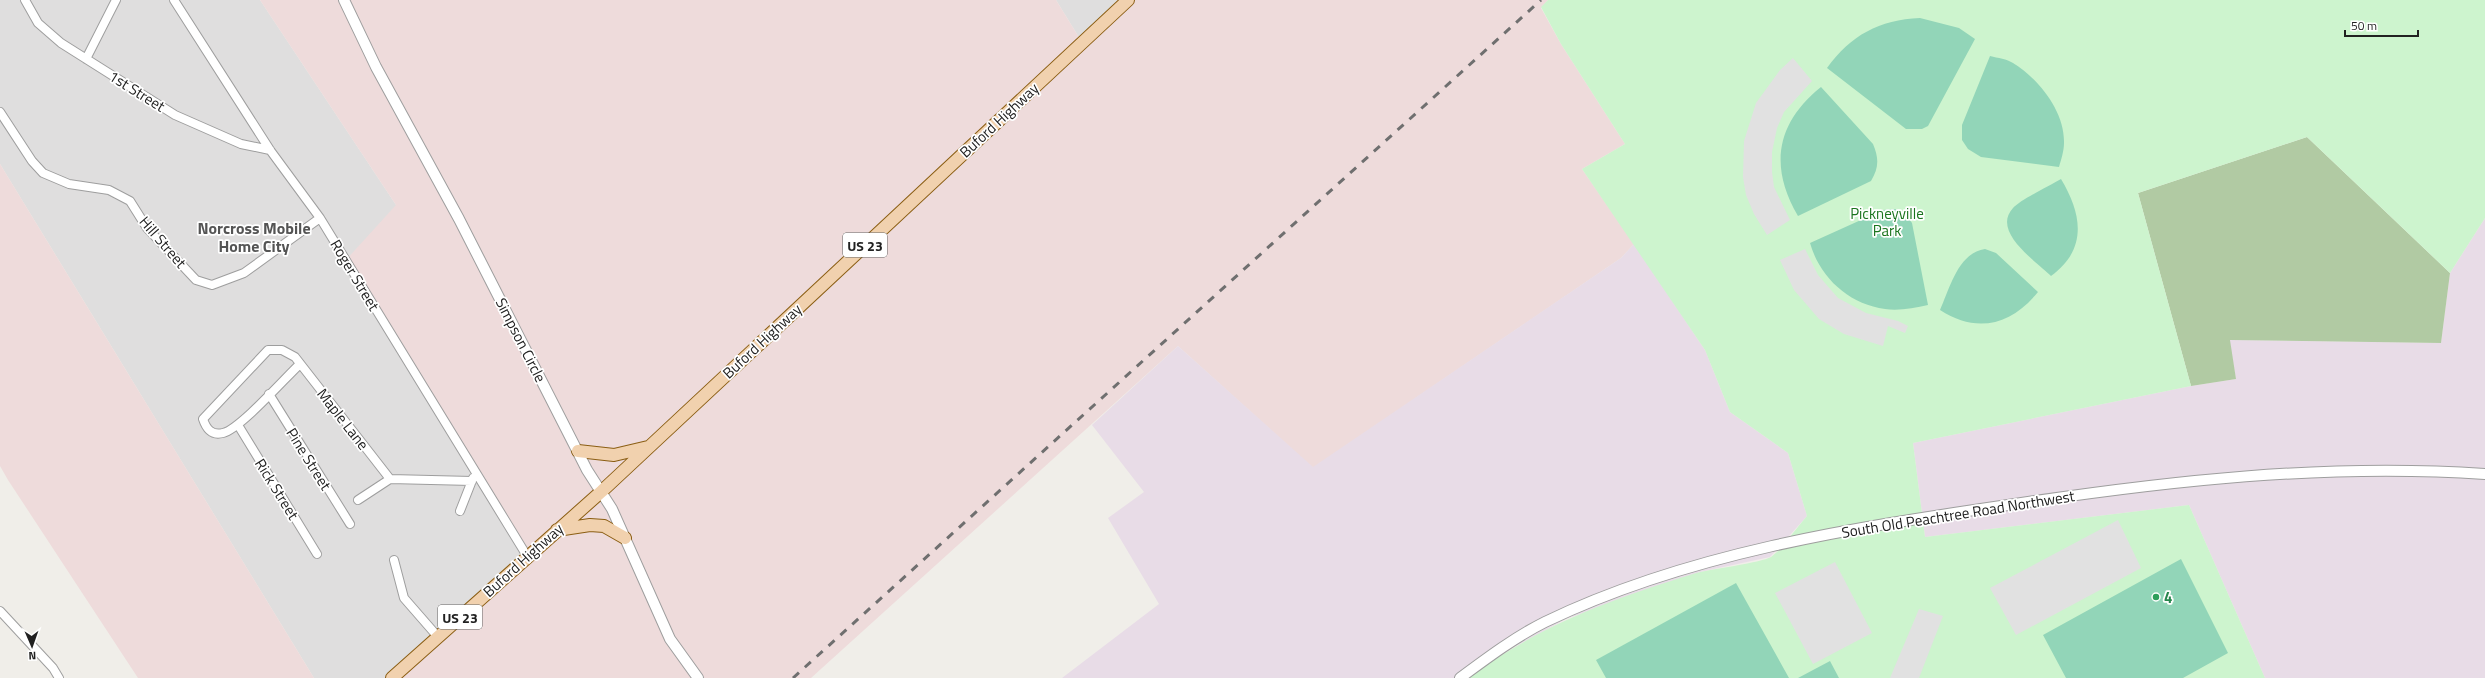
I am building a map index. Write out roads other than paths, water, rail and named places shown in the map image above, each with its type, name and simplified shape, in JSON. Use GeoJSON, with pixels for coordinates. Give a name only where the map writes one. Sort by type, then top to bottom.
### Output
{"type":"FeatureCollection","features":[{"type":"Feature","properties":{"kind":"main road","name":"Buford Highway"},"geometry":{"type":"LineString","coordinates":[[392,678],[527,556],[602,491],[1128,0]]}},
{"type":"Feature","properties":{"kind":"main road"},"geometry":{"type":"LineString","coordinates":[[578,451],[614,456],[649,447]]}},
{"type":"Feature","properties":{"kind":"main road"},"geometry":{"type":"LineString","coordinates":[[557,530],[604,526],[625,538]]}},
{"type":"Feature","properties":{"kind":"street","name":"1st Street"},"geometry":{"type":"LineString","coordinates":[[25,0],[38,23],[61,43],[176,115],[241,144],[270,150]]}},
{"type":"Feature","properties":{"kind":"street"},"geometry":{"type":"LineString","coordinates":[[86,59],[116,0]]}},
{"type":"Feature","properties":{"kind":"street","name":"Roger Street"},"geometry":{"type":"LineString","coordinates":[[174,0],[270,150],[320,218],[527,556]]}},
{"type":"Feature","properties":{"kind":"street","name":"Simpson Circle"},"geometry":{"type":"LineString","coordinates":[[344,0],[376,67],[459,219],[587,470],[602,491],[625,538],[670,639],[698,678]]}},
{"type":"Feature","properties":{"kind":"street","name":"Hill Street"},"geometry":{"type":"LineString","coordinates":[[0,112],[32,161],[43,173],[69,184],[109,190],[130,201],[147,228],[196,280],[212,285],[244,273],[320,218]]}},
{"type":"Feature","properties":{"kind":"street","name":"Maple Lane"},"geometry":{"type":"LineString","coordinates":[[238,425],[223,433],[212,432],[207,429],[203,419],[268,350],[282,350],[295,357],[390,479]]}},
{"type":"Feature","properties":{"kind":"street"},"geometry":{"type":"LineString","coordinates":[[238,425],[300,364]]}},
{"type":"Feature","properties":{"kind":"street","name":"Pine Street"},"geometry":{"type":"LineString","coordinates":[[269,394],[350,524]]}},
{"type":"Feature","properties":{"kind":"street","name":"Rick Street"},"geometry":{"type":"LineString","coordinates":[[238,425],[317,554]]}},
{"type":"Feature","properties":{"kind":"street","name":"South Old Peachtree Road Northwest"},"geometry":{"type":"LineString","coordinates":[[1460,678],[1544,623],[1604,598],[1713,561],[1863,528],[2058,498],[2266,474],[2368,469],[2485,474]]}},
{"type":"Feature","properties":{"kind":"street"},"geometry":{"type":"LineString","coordinates":[[460,510],[476,472]]}},
{"type":"Feature","properties":{"kind":"street"},"geometry":{"type":"LineString","coordinates":[[358,500],[390,479],[472,481]]}},
{"type":"Feature","properties":{"kind":"street"},"geometry":{"type":"LineString","coordinates":[[394,560],[404,598],[438,637]]}},
{"type":"Feature","properties":{"kind":"street"},"geometry":{"type":"LineString","coordinates":[[0,610],[53,668],[59,678]]}},
{"type":"Feature","properties":{"kind":"railway"},"geometry":{"type":"LineString","coordinates":[[793,678],[1541,0]]}},
{"type":"Feature","properties":{"kind":"place","name":"4"},"geometry":{"type":"Point","coordinates":[2156,597]}},
{"type":"Feature","properties":{"kind":"district","name":"Norcross Mobile Home City"},"geometry":{"type":"Point","coordinates":[254,237]}},
{"type":"Feature","properties":{"kind":"park label","name":"Pickneyville Park"},"geometry":{"type":"Point","coordinates":[1887,222]}}]}
